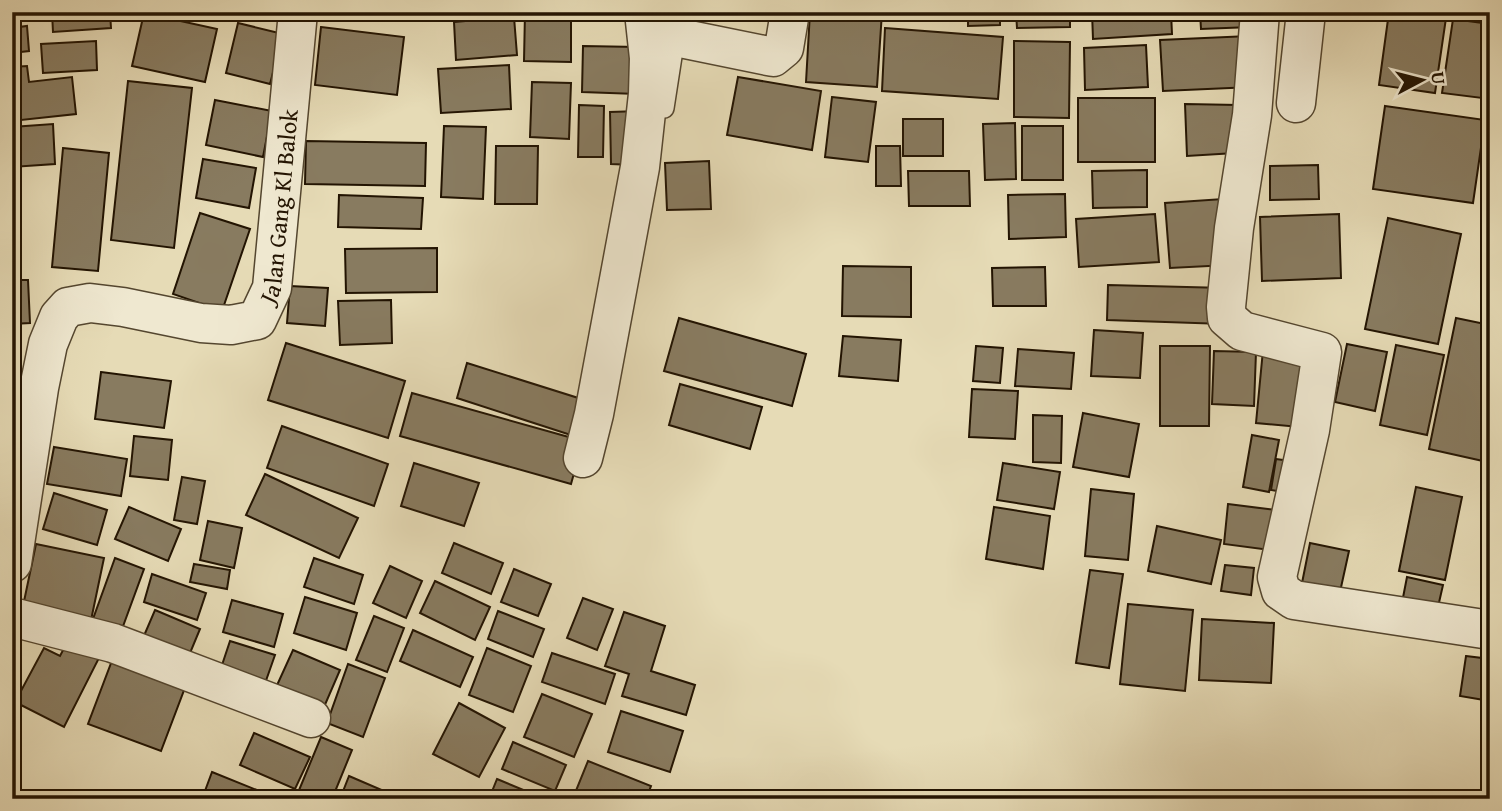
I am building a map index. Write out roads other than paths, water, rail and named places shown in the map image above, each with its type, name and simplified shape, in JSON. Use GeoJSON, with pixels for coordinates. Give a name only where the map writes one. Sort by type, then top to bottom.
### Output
{"type":"FeatureCollection","features":[{"type":"Feature","properties":{"kind":"street","name":"Jalan Gang Kl Balok"},"geometry":{"type":"LineString","coordinates":[[12,563],[48,344],[59,317],[68,307],[90,303],[201,323],[231,325],[257,320],[272,288],[298,12]]}},
{"type":"Feature","properties":{"kind":"street"},"geometry":{"type":"LineString","coordinates":[[583,458],[594,414],[640,167],[649,58],[644,12]]}},
{"type":"Feature","properties":{"kind":"street"},"geometry":{"type":"LineString","coordinates":[[670,25],[772,57],[784,48],[790,12]]}},
{"type":"Feature","properties":{"kind":"street"},"geometry":{"type":"LineString","coordinates":[[1260,12],[1252,115],[1234,228],[1227,318],[1242,331],[1322,352],[1310,430],[1277,577],[1281,591],[1294,600],[1490,630]]}},
{"type":"Feature","properties":{"kind":"street"},"geometry":{"type":"LineString","coordinates":[[1296,103],[1306,12]]}},
{"type":"Feature","properties":{"kind":"street"},"geometry":{"type":"LineString","coordinates":[[12,617],[113,643],[311,718]]}},
{"type":"Feature","properties":{"kind":"lane"},"geometry":{"type":"LineString","coordinates":[[661,130],[670,25]]}}]}
